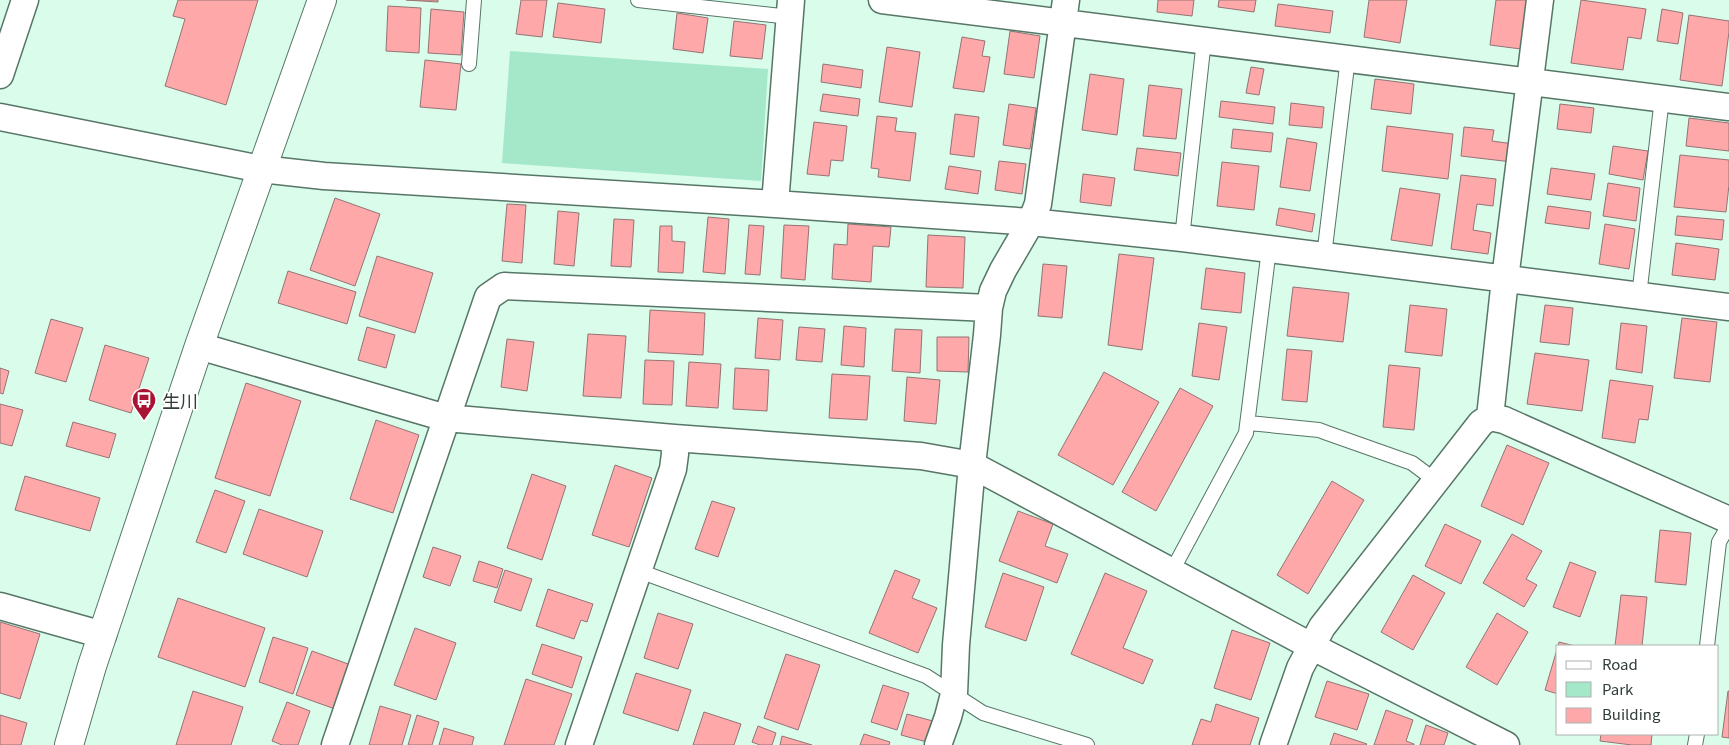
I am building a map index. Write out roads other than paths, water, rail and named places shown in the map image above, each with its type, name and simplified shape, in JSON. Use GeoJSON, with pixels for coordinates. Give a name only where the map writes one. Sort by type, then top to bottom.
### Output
{"type":"FeatureCollection","features":[{"type":"Feature","properties":{"kind":"street"},"geometry":{"type":"LineString","coordinates":[[0,75],[25,0]]}},
{"type":"Feature","properties":{"kind":"street"},"geometry":{"type":"LineString","coordinates":[[69,745],[103,634],[199,346],[322,0]]}},
{"type":"Feature","properties":{"kind":"street"},"geometry":{"type":"LineString","coordinates":[[882,0],[1065,12],[1204,40],[1729,107]]}},
{"type":"Feature","properties":{"kind":"street"},"geometry":{"type":"LineString","coordinates":[[1490,417],[1505,279],[1540,0]]}},
{"type":"Feature","properties":{"kind":"street"},"geometry":{"type":"LineString","coordinates":[[775,204],[790,8]]}},
{"type":"Feature","properties":{"kind":"street"},"geometry":{"type":"LineString","coordinates":[[938,745],[954,694],[956,645],[972,465],[987,335],[988,308],[993,291],[1003,270],[1031,222],[1038,204],[1065,12]]}},
{"type":"Feature","properties":{"kind":"street"},"geometry":{"type":"LineString","coordinates":[[0,117],[261,169],[324,176],[1031,222],[1182,238],[1729,307]]}},
{"type":"Feature","properties":{"kind":"street"},"geometry":{"type":"LineString","coordinates":[[335,745],[488,296],[504,286],[988,308]]}},
{"type":"Feature","properties":{"kind":"street"},"geometry":{"type":"LineString","coordinates":[[199,346],[446,418],[674,438],[921,456],[972,465],[1311,646],[1506,745]]}},
{"type":"Feature","properties":{"kind":"street"},"geometry":{"type":"LineString","coordinates":[[1273,745],[1300,668],[1322,627],[1481,423],[1490,417],[1504,420],[1729,520]]}},
{"type":"Feature","properties":{"kind":"street"},"geometry":{"type":"LineString","coordinates":[[579,745],[673,468],[674,438]]}},
{"type":"Feature","properties":{"kind":"street"},"geometry":{"type":"LineString","coordinates":[[0,606],[103,634]]}},
{"type":"Feature","properties":{"kind":"lane"},"geometry":{"type":"LineString","coordinates":[[469,64],[474,0]]}},
{"type":"Feature","properties":{"kind":"lane"},"geometry":{"type":"LineString","coordinates":[[638,0],[790,8]]}},
{"type":"Feature","properties":{"kind":"lane"},"geometry":{"type":"LineString","coordinates":[[1182,238],[1204,40]]}},
{"type":"Feature","properties":{"kind":"lane"},"geometry":{"type":"LineString","coordinates":[[1324,256],[1348,58]]}},
{"type":"Feature","properties":{"kind":"lane"},"geometry":{"type":"LineString","coordinates":[[1640,296],[1662,98]]}},
{"type":"Feature","properties":{"kind":"lane"},"geometry":{"type":"LineString","coordinates":[[1172,571],[1246,433],[1249,423],[1269,249]]}},
{"type":"Feature","properties":{"kind":"lane"},"geometry":{"type":"LineString","coordinates":[[1249,423],[1319,430],[1412,463],[1436,481]]}},
{"type":"Feature","properties":{"kind":"lane"},"geometry":{"type":"LineString","coordinates":[[1707,645],[1719,542],[1729,525]]}},
{"type":"Feature","properties":{"kind":"lane"},"geometry":{"type":"LineString","coordinates":[[639,571],[926,676],[983,713],[1086,745]]}},
{"type":"Feature","properties":{"kind":"place","name":"生川"},"geometry":{"type":"Point","coordinates":[144,421]}}]}
